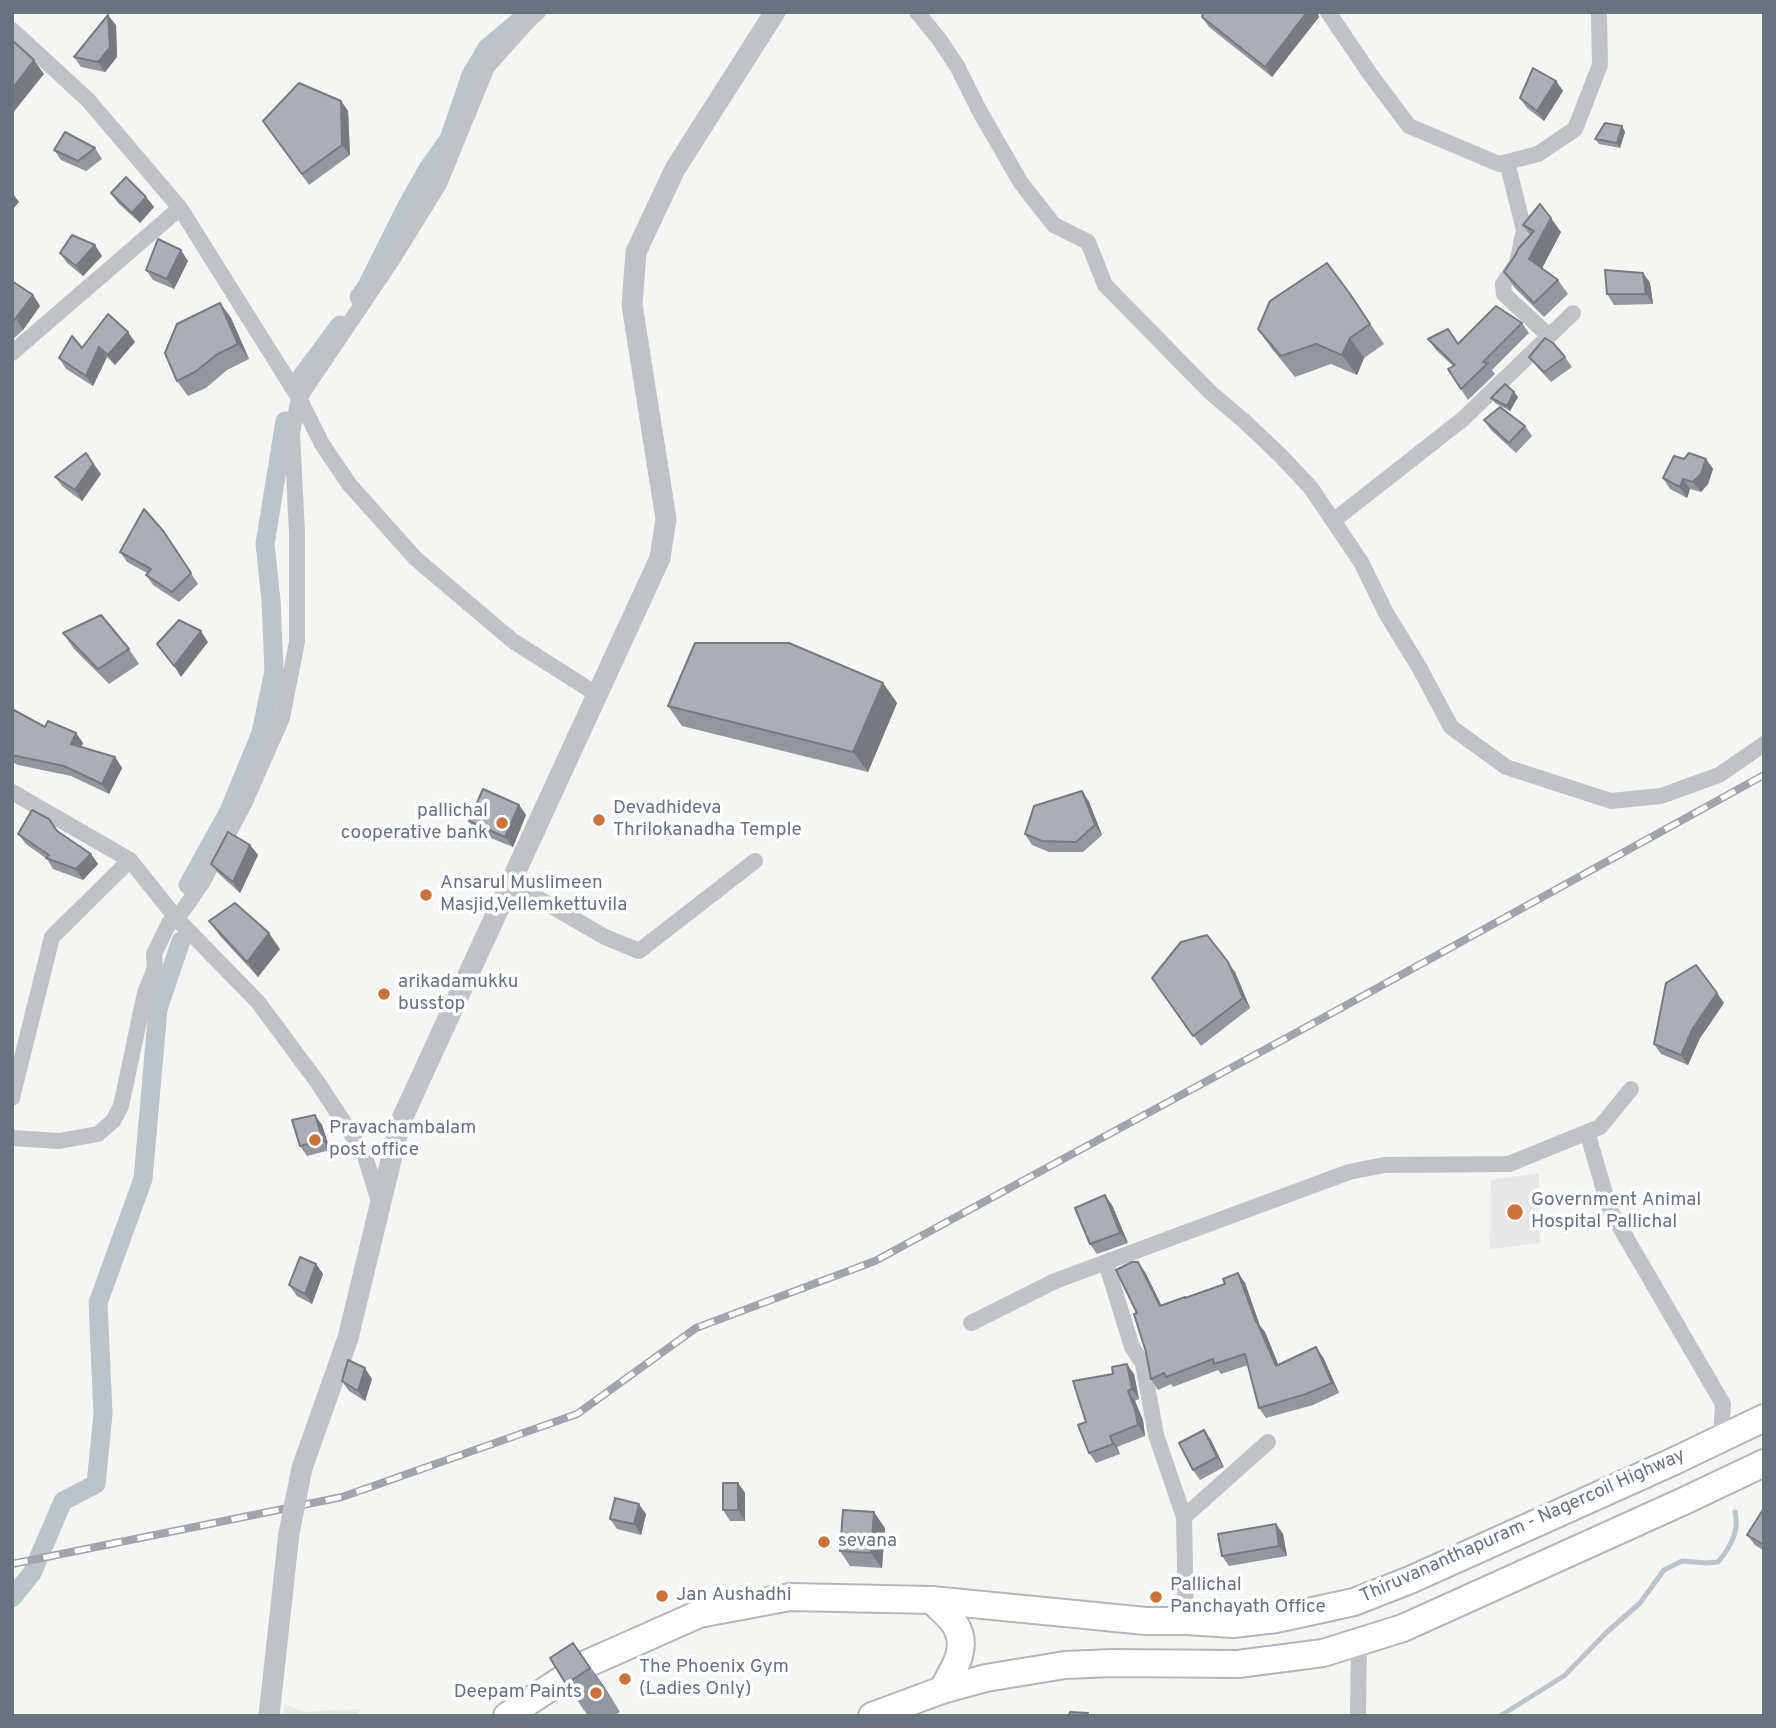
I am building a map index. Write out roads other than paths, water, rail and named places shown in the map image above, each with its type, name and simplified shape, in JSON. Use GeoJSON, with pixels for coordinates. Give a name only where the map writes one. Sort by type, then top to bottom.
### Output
{"type":"FeatureCollection","features":[{"type":"Feature","properties":{"kind":"main road","name":"Thiruvananthapuram - Nagercoil Highway"},"geometry":{"type":"LineString","coordinates":[[507,1716],[583,1665],[699,1615],[790,1597],[865,1590],[932,1600],[1146,1621],[1233,1624],[1276,1619],[1354,1602],[1670,1463],[1764,1418]]}},
{"type":"Feature","properties":{"kind":"main road"},"geometry":{"type":"LineString","coordinates":[[872,1716],[942,1690],[986,1678],[1065,1665],[1238,1664],[1323,1653],[1402,1628],[1762,1467]]}},
{"type":"Feature","properties":{"kind":"main road"},"geometry":{"type":"LineString","coordinates":[[932,1600],[955,1625],[961,1641],[958,1663],[942,1690]]}},
{"type":"Feature","properties":{"kind":"street"},"geometry":{"type":"LineString","coordinates":[[12,1138],[59,1141],[98,1134],[113,1121],[121,1106],[145,993],[155,968],[154,954],[169,923],[177,919],[202,883],[244,804],[282,718],[297,642],[292,433],[299,398],[392,260],[439,184],[487,67],[538,12]]}},
{"type":"Feature","properties":{"kind":"street"},"geometry":{"type":"LineString","coordinates":[[269,1716],[289,1533],[302,1468],[348,1338],[400,1123],[660,558],[666,519],[632,305],[636,253],[674,169],[775,12]]}},
{"type":"Feature","properties":{"kind":"street"},"geometry":{"type":"LineString","coordinates":[[916,12],[957,66],[1021,183],[1054,225],[1088,242],[1105,285],[1210,393],[1243,419],[1311,488],[1361,562],[1386,613],[1451,727],[1506,767],[1611,802],[1661,796],[1719,775],[1764,744]]}},
{"type":"Feature","properties":{"kind":"street"},"geometry":{"type":"LineString","coordinates":[[1328,12],[1370,75],[1409,126],[1499,164],[1538,154],[1575,130],[1600,65],[1599,12]]}},
{"type":"Feature","properties":{"kind":"street"},"geometry":{"type":"LineString","coordinates":[[12,30],[88,100],[180,208],[299,398],[322,444],[349,484],[416,559],[513,641],[598,695]]}},
{"type":"Feature","properties":{"kind":"street"},"geometry":{"type":"LineString","coordinates":[[1507,162],[1524,230],[1517,263],[1503,284],[1504,294],[1549,336]]}},
{"type":"Feature","properties":{"kind":"street"},"geometry":{"type":"LineString","coordinates":[[12,353],[180,208]]}},
{"type":"Feature","properties":{"kind":"street"},"geometry":{"type":"LineString","coordinates":[[1333,521],[1463,419],[1573,313]]}},
{"type":"Feature","properties":{"kind":"street"},"geometry":{"type":"LineString","coordinates":[[12,792],[130,860],[177,919],[258,1002],[318,1083],[364,1153],[380,1205]]}},
{"type":"Feature","properties":{"kind":"street"},"geometry":{"type":"LineString","coordinates":[[12,1098],[52,937],[130,860]]}},
{"type":"Feature","properties":{"kind":"street"},"geometry":{"type":"LineString","coordinates":[[510,882],[605,937],[639,951],[755,861]]}},
{"type":"Feature","properties":{"kind":"street"},"geometry":{"type":"LineString","coordinates":[[971,1323],[1055,1281],[1349,1172],[1384,1165],[1508,1164],[1600,1126],[1631,1088]]}},
{"type":"Feature","properties":{"kind":"street"},"geometry":{"type":"LineString","coordinates":[[1587,1132],[1610,1210],[1723,1404],[1721,1438]]}},
{"type":"Feature","properties":{"kind":"street"},"geometry":{"type":"LineString","coordinates":[[1106,1263],[1132,1347],[1143,1364],[1156,1435],[1184,1517],[1186,1621]]}},
{"type":"Feature","properties":{"kind":"street"},"geometry":{"type":"LineString","coordinates":[[1184,1517],[1268,1442]]}},
{"type":"Feature","properties":{"kind":"street"},"geometry":{"type":"LineString","coordinates":[[1359,1642],[1359,1716]]}},
{"type":"Feature","properties":{"kind":"waterway"},"geometry":{"type":"LineString","coordinates":[[359,297],[429,167],[449,139],[471,75],[487,48],[530,12]]}},
{"type":"Feature","properties":{"kind":"waterway"},"geometry":{"type":"LineString","coordinates":[[297,387],[299,380],[340,325]]}},
{"type":"Feature","properties":{"kind":"waterway"},"geometry":{"type":"LineString","coordinates":[[188,885],[229,811],[261,733],[274,671],[265,544],[285,421]]}},
{"type":"Feature","properties":{"kind":"waterway"},"geometry":{"type":"LineString","coordinates":[[12,1598],[32,1573],[63,1501],[96,1484],[103,1414],[98,1303],[143,1179],[158,1009],[181,941]]}},
{"type":"Feature","properties":{"kind":"waterway"},"geometry":{"type":"LineString","coordinates":[[1500,1716],[1564,1676],[1640,1603],[1664,1570],[1682,1561],[1718,1562],[1733,1538],[1735,1512]]}},
{"type":"Feature","properties":{"kind":"railway"},"geometry":{"type":"LineString","coordinates":[[12,1564],[342,1497],[577,1414],[696,1328],[875,1261],[1764,775]]}},
{"type":"Feature","properties":{"kind":"place","name":"Devadhideva Thrilokanadha Temple"},"geometry":{"type":"Point","coordinates":[599,820]}},
{"type":"Feature","properties":{"kind":"place","name":"pallichal cooperative bank"},"geometry":{"type":"Point","coordinates":[502,823]}},
{"type":"Feature","properties":{"kind":"place","name":"Ansarul Muslimeen Masjid,Vellemkettuvila"},"geometry":{"type":"Point","coordinates":[426,895]}},
{"type":"Feature","properties":{"kind":"place","name":"arikadamukku busstop"},"geometry":{"type":"Point","coordinates":[384,994]}},
{"type":"Feature","properties":{"kind":"place","name":"Pravachambalam post office"},"geometry":{"type":"Point","coordinates":[315,1140]}},
{"type":"Feature","properties":{"kind":"place","name":"Government Animal Hospital Pallichal"},"geometry":{"type":"Point","coordinates":[1515,1212]}},
{"type":"Feature","properties":{"kind":"place","name":"sevana"},"geometry":{"type":"Point","coordinates":[824,1542]}},
{"type":"Feature","properties":{"kind":"place","name":"Jan Aushadhi"},"geometry":{"type":"Point","coordinates":[662,1596]}},
{"type":"Feature","properties":{"kind":"place","name":"Pallichal Panchayath Office"},"geometry":{"type":"Point","coordinates":[1156,1597]}},
{"type":"Feature","properties":{"kind":"place","name":"The Phoenix Gym (Ladies Only)"},"geometry":{"type":"Point","coordinates":[625,1679]}},
{"type":"Feature","properties":{"kind":"place","name":"Deepam Paints"},"geometry":{"type":"Point","coordinates":[596,1693]}}]}
